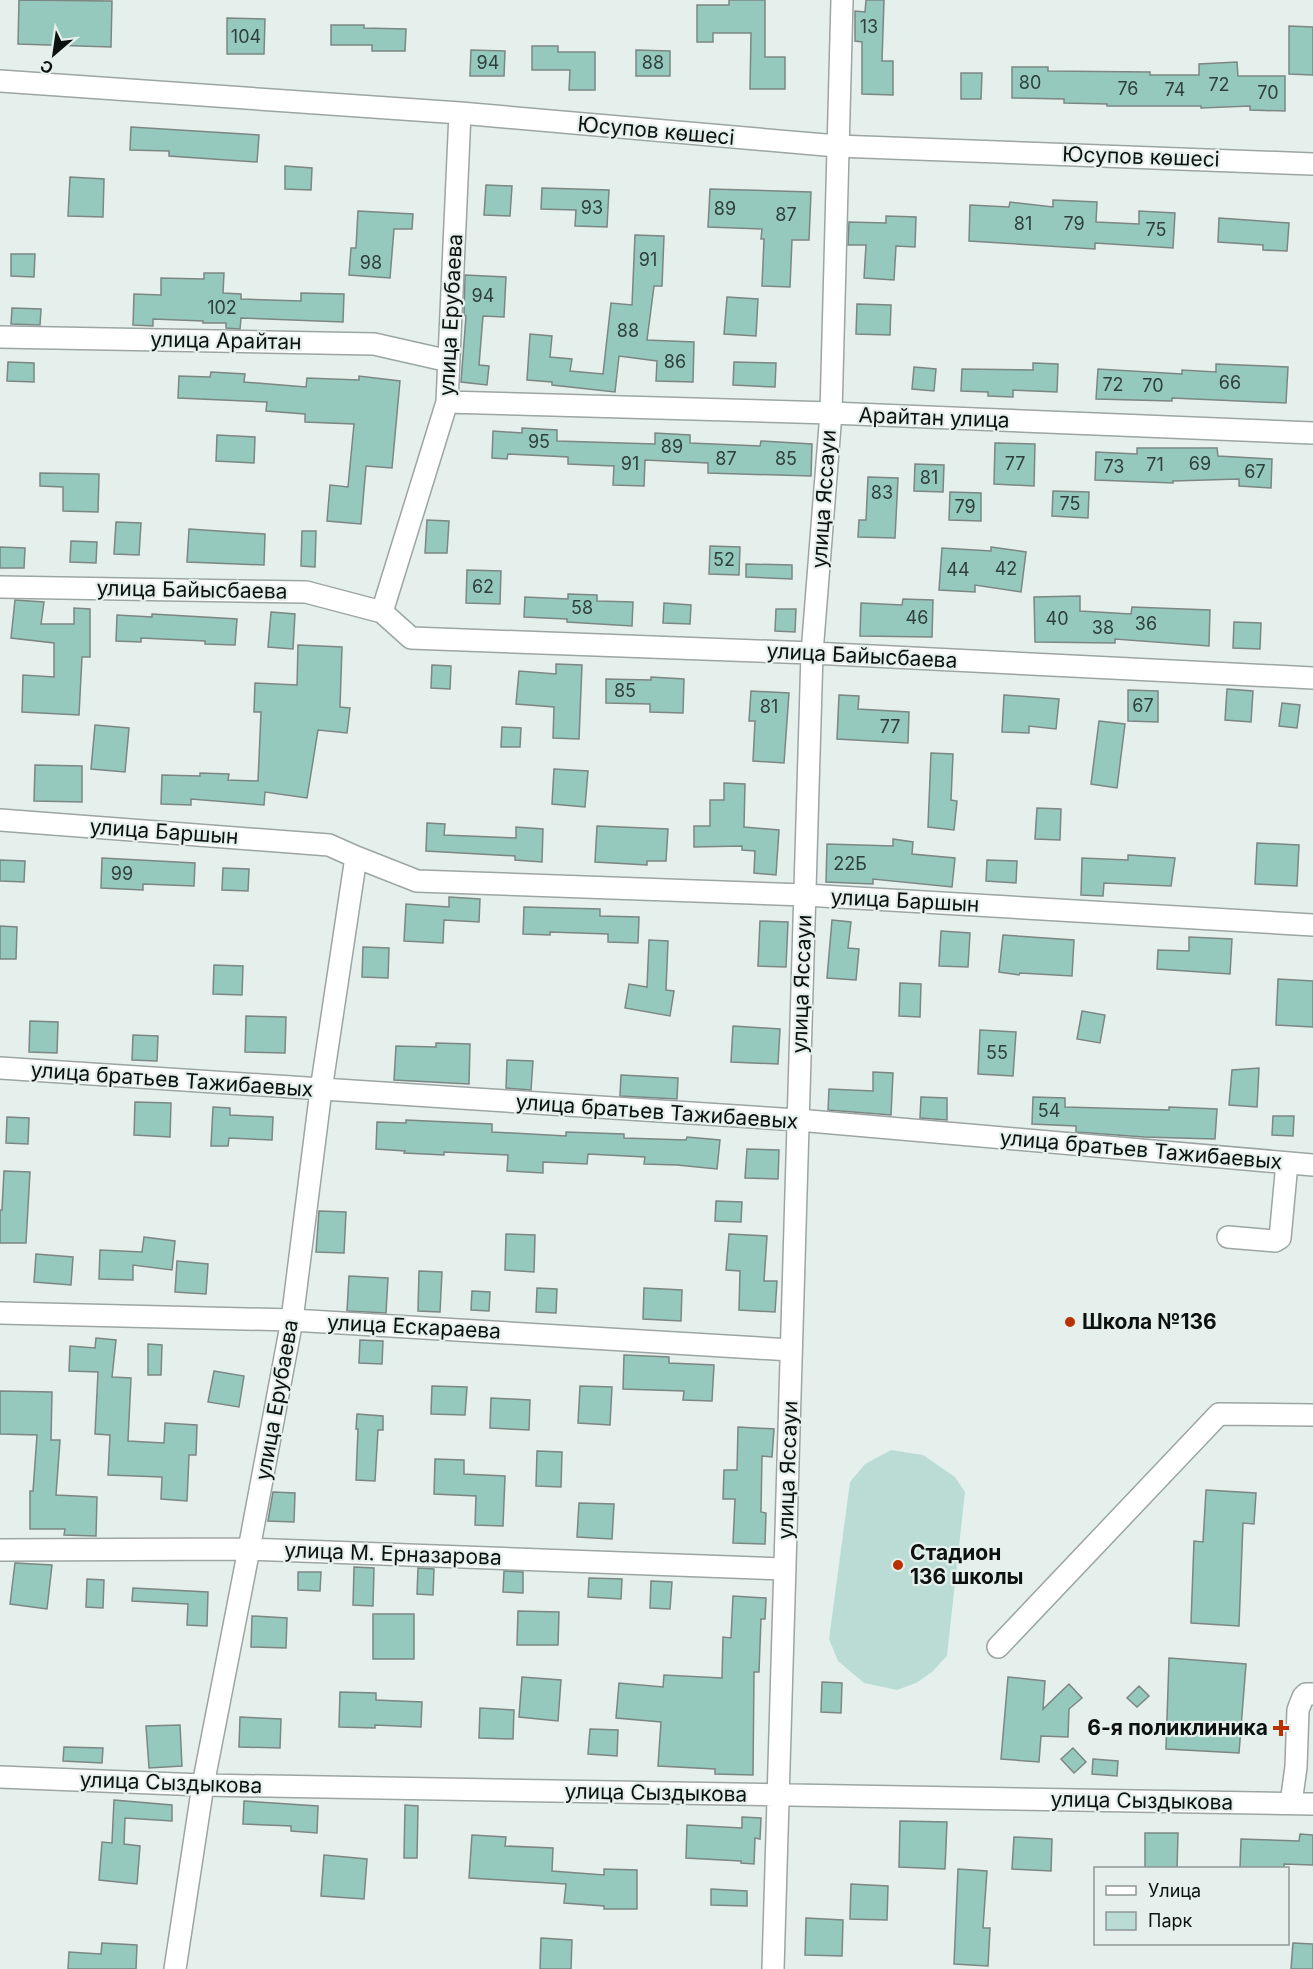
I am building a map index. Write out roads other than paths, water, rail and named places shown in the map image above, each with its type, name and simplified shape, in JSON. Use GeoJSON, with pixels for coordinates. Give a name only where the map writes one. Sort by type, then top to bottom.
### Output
{"type":"FeatureCollection","features":[{"type":"Feature","properties":{"kind":"street","name":"улица Яссауи"},"geometry":{"type":"LineString","coordinates":[[773,1969],[812,653],[831,413],[842,0]]}},
{"type":"Feature","properties":{"kind":"street","name":"Юсупов көшесі"},"geometry":{"type":"LineString","coordinates":[[0,81],[460,113],[837,146],[1313,164]]}},
{"type":"Feature","properties":{"kind":"street","name":"улица Ерубаева"},"geometry":{"type":"LineString","coordinates":[[382,612],[447,402],[460,113]]}},
{"type":"Feature","properties":{"kind":"street","name":"улица Арайтан"},"geometry":{"type":"LineString","coordinates":[[0,337],[374,344],[449,361]]}},
{"type":"Feature","properties":{"kind":"street","name":"Арайтан улица"},"geometry":{"type":"LineString","coordinates":[[447,402],[831,413],[1313,433]]}},
{"type":"Feature","properties":{"kind":"street","name":"улица Байысбаева"},"geometry":{"type":"LineString","coordinates":[[0,587],[306,592],[382,612],[411,638],[812,653],[1313,678]]}},
{"type":"Feature","properties":{"kind":"street","name":"улица Баршын"},"geometry":{"type":"LineString","coordinates":[[0,820],[329,845],[417,882],[805,895],[1313,925]]}},
{"type":"Feature","properties":{"kind":"street","name":"улица Ерубаева"},"geometry":{"type":"LineString","coordinates":[[175,1969],[202,1785],[292,1320],[321,1090],[356,857]]}},
{"type":"Feature","properties":{"kind":"street","name":"улица братьев Тажибаевых"},"geometry":{"type":"LineString","coordinates":[[0,1068],[798,1120],[1313,1165]]}},
{"type":"Feature","properties":{"kind":"street"},"geometry":{"type":"LineString","coordinates":[[1228,1237],[1275,1241],[1280,1238],[1287,1163]]}},
{"type":"Feature","properties":{"kind":"street","name":"улица Ескараева"},"geometry":{"type":"LineString","coordinates":[[0,1313],[292,1320],[791,1350]]}},
{"type":"Feature","properties":{"kind":"street"},"geometry":{"type":"LineString","coordinates":[[998,1647],[1219,1414],[1313,1415]]}},
{"type":"Feature","properties":{"kind":"street","name":"улица М. Ерназарова"},"geometry":{"type":"LineString","coordinates":[[0,1550],[249,1549],[785,1569]]}},
{"type":"Feature","properties":{"kind":"street"},"geometry":{"type":"LineString","coordinates":[[1291,1803],[1304,1768],[1298,1710],[1303,1697],[1306,1694],[1313,1694]]}},
{"type":"Feature","properties":{"kind":"street","name":"улица Сыздыкова"},"geometry":{"type":"LineString","coordinates":[[0,1777],[202,1785],[1313,1804]]}},
{"type":"Feature","properties":{"kind":"place","name":"Школа №136"},"geometry":{"type":"Point","coordinates":[1070,1322]}},
{"type":"Feature","properties":{"kind":"place","name":"Стадион 136 школы"},"geometry":{"type":"Point","coordinates":[898,1565]}},
{"type":"Feature","properties":{"kind":"place","name":"6-я поликлиника"},"geometry":{"type":"Point","coordinates":[1281,1728]}}]}
